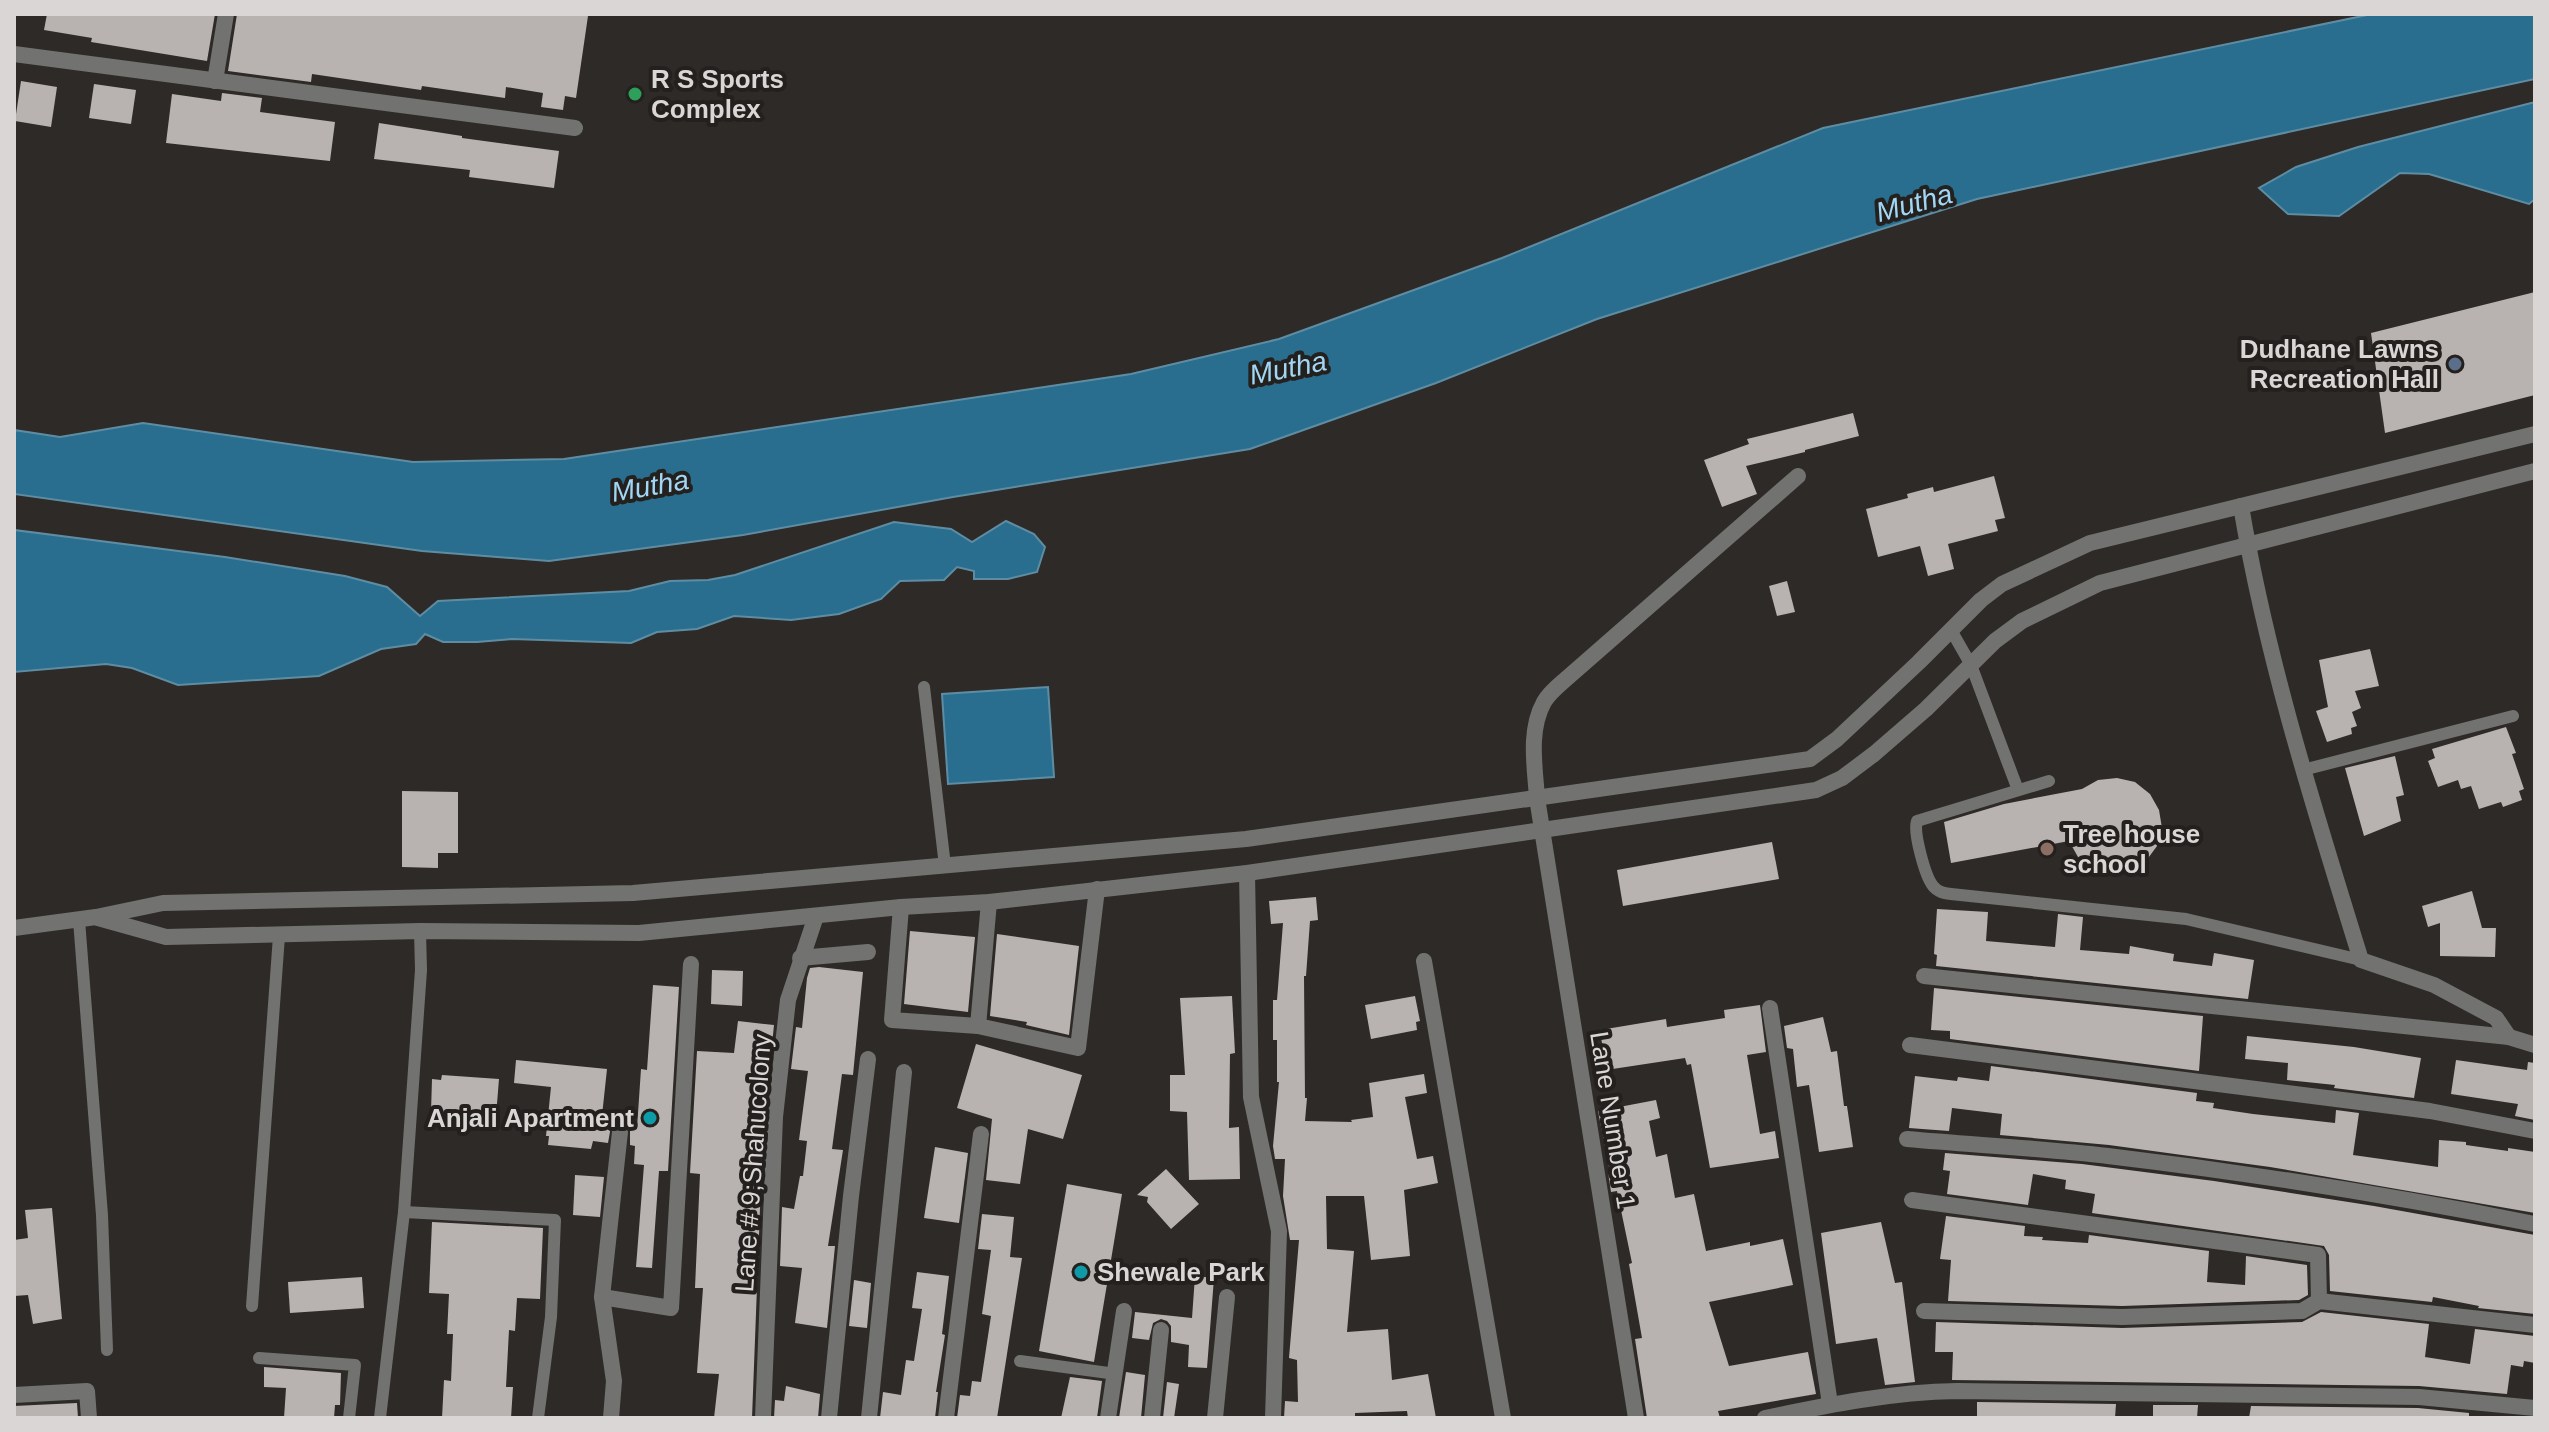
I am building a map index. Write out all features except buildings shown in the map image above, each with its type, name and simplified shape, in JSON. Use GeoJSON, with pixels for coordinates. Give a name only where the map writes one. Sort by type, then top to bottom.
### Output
{"type":"FeatureCollection","features":[{"type":"Feature","properties":{"kind":"street"},"geometry":{"type":"LineString","coordinates":[[215,81],[226,14]]}},
{"type":"Feature","properties":{"kind":"street"},"geometry":{"type":"LineString","coordinates":[[14,54],[575,128]]}},
{"type":"Feature","properties":{"kind":"street"},"geometry":{"type":"LineString","coordinates":[[14,928],[163,903],[633,893],[1246,839],[1810,759],[1837,739],[1981,600],[2002,584],[2090,543],[2535,434]]}},
{"type":"Feature","properties":{"kind":"street"},"geometry":{"type":"LineString","coordinates":[[88,918],[166,937],[420,931],[639,933],[901,907],[989,902],[1247,873],[1816,790],[1842,778],[1874,754],[1926,709],[1995,641],[2022,621],[2100,583],[2535,471]]}},
{"type":"Feature","properties":{"kind":"street","name":"Lane Number 1"},"geometry":{"type":"LineString","coordinates":[[1636,1418],[1537,798],[1534,738],[1537,719],[1545,700],[1566,679],[1798,476]]}},
{"type":"Feature","properties":{"kind":"street"},"geometry":{"type":"LineString","coordinates":[[2241,506],[2247,545],[2303,770],[2361,960],[2434,985],[2496,1018],[2509,1037]]}},
{"type":"Feature","properties":{"kind":"street"},"geometry":{"type":"LineString","coordinates":[[1247,873],[1251,1097],[1279,1231],[1273,1418]]}},
{"type":"Feature","properties":{"kind":"street"},"geometry":{"type":"LineString","coordinates":[[901,907],[892,1020],[978,1026],[1078,1048],[1097,889]]}},
{"type":"Feature","properties":{"kind":"street"},"geometry":{"type":"LineString","coordinates":[[978,1026],[989,902]]}},
{"type":"Feature","properties":{"kind":"street","name":"Lane # 9;Shahucolony"},"geometry":{"type":"LineString","coordinates":[[763,1418],[775,1117],[788,1000],[816,916]]}},
{"type":"Feature","properties":{"kind":"street"},"geometry":{"type":"LineString","coordinates":[[800,958],[868,952]]}},
{"type":"Feature","properties":{"kind":"street"},"geometry":{"type":"LineString","coordinates":[[1424,961],[1503,1418]]}},
{"type":"Feature","properties":{"kind":"street"},"geometry":{"type":"LineString","coordinates":[[602,1297],[671,1308],[691,964]]}},
{"type":"Feature","properties":{"kind":"street"},"geometry":{"type":"LineString","coordinates":[[1924,976],[2509,1037],[2535,1045]]}},
{"type":"Feature","properties":{"kind":"street"},"geometry":{"type":"LineString","coordinates":[[1770,1008],[1830,1404]]}},
{"type":"Feature","properties":{"kind":"street"},"geometry":{"type":"LineString","coordinates":[[1910,1045],[2414,1109],[2535,1131]]}},
{"type":"Feature","properties":{"kind":"street"},"geometry":{"type":"LineString","coordinates":[[829,1418],[868,1059]]}},
{"type":"Feature","properties":{"kind":"street"},"geometry":{"type":"LineString","coordinates":[[869,1418],[904,1072]]}},
{"type":"Feature","properties":{"kind":"street"},"geometry":{"type":"LineString","coordinates":[[611,1418],[614,1381],[602,1297],[620,1132]]}},
{"type":"Feature","properties":{"kind":"street"},"geometry":{"type":"LineString","coordinates":[[946,1418],[981,1134]]}},
{"type":"Feature","properties":{"kind":"street"},"geometry":{"type":"LineString","coordinates":[[1907,1139],[2105,1156],[2205,1169],[2450,1207],[2535,1224]]}},
{"type":"Feature","properties":{"kind":"street"},"geometry":{"type":"LineString","coordinates":[[1912,1200],[2318,1255],[2319,1301]]}},
{"type":"Feature","properties":{"kind":"street"},"geometry":{"type":"LineString","coordinates":[[1215,1418],[1227,1297]]}},
{"type":"Feature","properties":{"kind":"street"},"geometry":{"type":"LineString","coordinates":[[1924,1311],[2137,1316],[2302,1311],[2319,1301],[2535,1325]]}},
{"type":"Feature","properties":{"kind":"street"},"geometry":{"type":"LineString","coordinates":[[1108,1418],[1124,1311]]}},
{"type":"Feature","properties":{"kind":"street"},"geometry":{"type":"LineString","coordinates":[[1152,1418],[1161,1330]]}},
{"type":"Feature","properties":{"kind":"street"},"geometry":{"type":"LineString","coordinates":[[14,1395],[87,1391],[89,1418]]}},
{"type":"Feature","properties":{"kind":"street"},"geometry":{"type":"LineString","coordinates":[[1765,1418],[1830,1404],[1923,1392],[1957,1391],[2419,1397],[2535,1408]]}},
{"type":"Feature","properties":{"kind":"lane"},"geometry":{"type":"LineString","coordinates":[[1951,630],[1971,665],[2018,790]]}},
{"type":"Feature","properties":{"kind":"lane"},"geometry":{"type":"LineString","coordinates":[[924,687],[945,866]]}},
{"type":"Feature","properties":{"kind":"lane"},"geometry":{"type":"LineString","coordinates":[[2303,770],[2513,716]]}},
{"type":"Feature","properties":{"kind":"lane"},"geometry":{"type":"LineString","coordinates":[[2049,781],[1917,821],[1915,832],[1935,888],[1942,893],[2186,919],[2361,960]]}},
{"type":"Feature","properties":{"kind":"lane"},"geometry":{"type":"LineString","coordinates":[[88,918],[107,1350]]}},
{"type":"Feature","properties":{"kind":"lane"},"geometry":{"type":"LineString","coordinates":[[380,1418],[404,1212],[421,970],[420,931]]}},
{"type":"Feature","properties":{"kind":"lane"},"geometry":{"type":"LineString","coordinates":[[252,1306],[279,936]]}},
{"type":"Feature","properties":{"kind":"lane"},"geometry":{"type":"LineString","coordinates":[[404,1212],[555,1220],[551,1317],[538,1418]]}},
{"type":"Feature","properties":{"kind":"lane"},"geometry":{"type":"LineString","coordinates":[[259,1358],[355,1365],[349,1418]]}},
{"type":"Feature","properties":{"kind":"lane"},"geometry":{"type":"LineString","coordinates":[[1020,1361],[1116,1374]]}},
{"type":"Feature","properties":{"kind":"water","name":"Mutha"},"geometry":{"type":"Polygon","coordinates":[[[2372,14],[2535,14],[2535,79],[1977,199],[1597,319],[1436,383],[1250,449],[743,535],[549,561],[422,551],[14,494],[14,430],[60,437],[143,423],[413,462],[564,459],[1131,374],[1279,339],[1502,258],[1823,128],[2372,14]]]}},
{"type":"Feature","properties":{"kind":"water"},"geometry":{"type":"Polygon","coordinates":[[[2535,102],[2535,199],[2529,204],[2429,174],[2400,173],[2339,216],[2288,214],[2259,188],[2296,167],[2358,147],[2535,102]]]}},
{"type":"Feature","properties":{"kind":"water"},"geometry":{"type":"Polygon","coordinates":[[[1006,521],[1034,534],[1045,547],[1037,572],[1008,579],[974,579],[974,571],[957,567],[944,580],[900,581],[881,599],[839,614],[791,620],[734,616],[697,629],[657,632],[631,643],[512,639],[443,642],[425,634],[416,644],[381,649],[319,676],[178,685],[132,668],[106,664],[14,672],[14,530],[345,576],[387,587],[420,616],[438,601],[629,591],[670,581],[708,580],[735,575],[894,522],[951,529],[972,542],[1006,521]]]}},
{"type":"Feature","properties":{"kind":"water"},"geometry":{"type":"Polygon","coordinates":[[[1048,687],[1054,777],[948,784],[942,694],[1048,687]]]}},
{"type":"Feature","properties":{"kind":"place","name":"R S Sports Complex"},"geometry":{"type":"Point","coordinates":[635,94]}},
{"type":"Feature","properties":{"kind":"place","name":"Dudhane Lawns Recreation Hall"},"geometry":{"type":"Point","coordinates":[2455,364]}},
{"type":"Feature","properties":{"kind":"place","name":"Tree house school"},"geometry":{"type":"Point","coordinates":[2047,849]}},
{"type":"Feature","properties":{"kind":"place","name":"Anjali Apartment"},"geometry":{"type":"Point","coordinates":[650,1118]}},
{"type":"Feature","properties":{"kind":"place","name":"Shewale Park"},"geometry":{"type":"Point","coordinates":[1081,1272]}}]}
